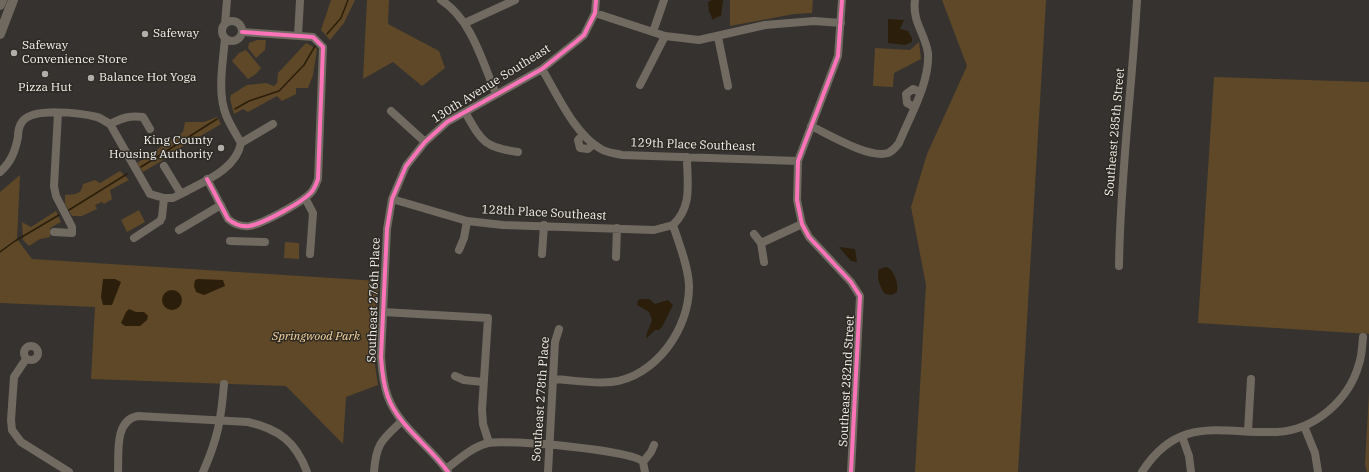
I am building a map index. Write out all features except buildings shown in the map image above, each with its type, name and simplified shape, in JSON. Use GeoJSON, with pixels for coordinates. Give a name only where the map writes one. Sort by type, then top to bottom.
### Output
{"type":"FeatureCollection","features":[{"type":"Feature","properties":{"kind":"main road"},"geometry":{"type":"LineString","coordinates":[[0,5],[2,0]]}},
{"type":"Feature","properties":{"kind":"main road"},"geometry":{"type":"LineString","coordinates":[[0,34],[13,0]]}},
{"type":"Feature","properties":{"kind":"street"},"geometry":{"type":"LineString","coordinates":[[226,0],[226,24],[222,33],[225,38],[221,89],[222,101],[226,116],[241,143]]}},
{"type":"Feature","properties":{"kind":"street"},"geometry":{"type":"LineString","coordinates":[[298,36],[300,0]]}},
{"type":"Feature","properties":{"kind":"street"},"geometry":{"type":"LineString","coordinates":[[441,0],[455,11],[465,23],[496,94]]}},
{"type":"Feature","properties":{"kind":"street"},"geometry":{"type":"LineString","coordinates":[[465,23],[514,0]]}},
{"type":"Feature","properties":{"kind":"street"},"geometry":{"type":"LineString","coordinates":[[596,0],[595,13],[665,36],[699,40],[718,37],[765,25],[814,22],[841,23]]}},
{"type":"Feature","properties":{"kind":"street"},"geometry":{"type":"LineString","coordinates":[[653,32],[664,0]]}},
{"type":"Feature","properties":{"kind":"street"},"geometry":{"type":"LineString","coordinates":[[761,243],[802,224],[797,200],[798,161],[838,56],[842,0]]}},
{"type":"Feature","properties":{"kind":"street"},"geometry":{"type":"LineString","coordinates":[[811,126],[870,153],[887,153],[895,149],[899,143],[928,71],[926,46],[915,18],[915,0]]}},
{"type":"Feature","properties":{"kind":"street","name":"Southeast 285th Street"},"geometry":{"type":"LineString","coordinates":[[1119,266],[1120,226],[1134,56],[1137,0]]}},
{"type":"Feature","properties":{"kind":"street","name":"130th Avenue Southeast"},"geometry":{"type":"LineString","coordinates":[[392,199],[406,166],[425,142],[447,122],[542,69],[584,35],[595,13]]}},
{"type":"Feature","properties":{"kind":"street"},"geometry":{"type":"LineString","coordinates":[[225,38],[234,41],[240,38],[242,32],[240,26],[235,22],[226,24]]}},
{"type":"Feature","properties":{"kind":"street"},"geometry":{"type":"LineString","coordinates":[[207,179],[228,219],[234,223],[248,226],[266,220],[305,198],[313,190],[318,179],[325,52],[321,44],[313,37],[242,32]]}},
{"type":"Feature","properties":{"kind":"street"},"geometry":{"type":"LineString","coordinates":[[640,85],[665,36]]}},
{"type":"Feature","properties":{"kind":"street"},"geometry":{"type":"LineString","coordinates":[[718,37],[728,86]]}},
{"type":"Feature","properties":{"kind":"street"},"geometry":{"type":"LineString","coordinates":[[542,69],[583,134],[592,143],[588,150],[580,148],[578,140],[583,134]]}},
{"type":"Feature","properties":{"kind":"street"},"geometry":{"type":"LineString","coordinates":[[914,106],[906,100],[906,94],[913,89],[920,92]]}},
{"type":"Feature","properties":{"kind":"street"},"geometry":{"type":"LineString","coordinates":[[391,111],[425,142]]}},
{"type":"Feature","properties":{"kind":"street"},"geometry":{"type":"LineString","coordinates":[[0,172],[7,166],[15,154],[22,122],[35,114],[46,112],[98,117],[110,124],[150,194],[164,198],[173,198],[231,165],[237,157],[241,143],[273,124]]}},
{"type":"Feature","properties":{"kind":"street"},"geometry":{"type":"LineString","coordinates":[[465,112],[478,136],[486,143],[496,149],[518,152]]}},
{"type":"Feature","properties":{"kind":"street"},"geometry":{"type":"LineString","coordinates":[[54,232],[72,233],[72,227],[56,196],[54,186],[58,113]]}},
{"type":"Feature","properties":{"kind":"street"},"geometry":{"type":"LineString","coordinates":[[110,124],[126,116],[143,117],[150,130]]}},
{"type":"Feature","properties":{"kind":"street","name":"129th Place Southeast"},"geometry":{"type":"LineString","coordinates":[[592,143],[601,150],[622,155],[798,161]]}},
{"type":"Feature","properties":{"kind":"street"},"geometry":{"type":"LineString","coordinates":[[553,379],[611,382],[631,376],[654,362],[664,353],[680,326],[689,285],[673,225],[684,212],[687,202],[687,157]]}},
{"type":"Feature","properties":{"kind":"street"},"geometry":{"type":"LineString","coordinates":[[164,166],[181,194]]}},
{"type":"Feature","properties":{"kind":"street"},"geometry":{"type":"LineString","coordinates":[[134,238],[160,220],[162,217],[164,198]]}},
{"type":"Feature","properties":{"kind":"street"},"geometry":{"type":"LineString","coordinates":[[305,198],[313,213],[310,254]]}},
{"type":"Feature","properties":{"kind":"street","name":"128th Place Southeast"},"geometry":{"type":"LineString","coordinates":[[392,199],[466,220],[503,225],[544,225],[654,230],[673,225]]}},
{"type":"Feature","properties":{"kind":"street","name":"Southeast 276th Place"},"geometry":{"type":"LineString","coordinates":[[392,199],[387,229],[381,357],[383,379],[388,398],[402,421],[447,470]]}},
{"type":"Feature","properties":{"kind":"street"},"geometry":{"type":"LineString","coordinates":[[179,230],[221,205]]}},
{"type":"Feature","properties":{"kind":"street"},"geometry":{"type":"LineString","coordinates":[[459,250],[464,238],[466,220]]}},
{"type":"Feature","properties":{"kind":"street","name":"Southeast 282nd Street"},"geometry":{"type":"LineString","coordinates":[[802,224],[815,245],[858,291],[861,305],[851,472]]}},
{"type":"Feature","properties":{"kind":"street"},"geometry":{"type":"LineString","coordinates":[[542,254],[544,225]]}},
{"type":"Feature","properties":{"kind":"street"},"geometry":{"type":"LineString","coordinates":[[248,226],[248,241]]}},
{"type":"Feature","properties":{"kind":"street"},"geometry":{"type":"LineString","coordinates":[[616,257],[617,228]]}},
{"type":"Feature","properties":{"kind":"street"},"geometry":{"type":"LineString","coordinates":[[754,234],[761,243],[764,262]]}},
{"type":"Feature","properties":{"kind":"street"},"geometry":{"type":"LineString","coordinates":[[230,241],[265,242]]}},
{"type":"Feature","properties":{"kind":"street"},"geometry":{"type":"LineString","coordinates":[[383,312],[488,318],[483,382],[483,424],[489,443]]}},
{"type":"Feature","properties":{"kind":"street","name":"Southeast 278th Place"},"geometry":{"type":"LineString","coordinates":[[548,472],[555,342],[559,329]]}},
{"type":"Feature","properties":{"kind":"street"},"geometry":{"type":"LineString","coordinates":[[1142,472],[1165,446],[1182,436],[1205,430],[1277,432],[1304,426],[1327,412],[1344,395],[1350,386],[1359,364],[1363,337]]}},
{"type":"Feature","properties":{"kind":"street"},"geometry":{"type":"LineString","coordinates":[[26,359],[14,378],[11,420],[12,430],[21,442],[68,472]]}},
{"type":"Feature","properties":{"kind":"street"},"geometry":{"type":"LineString","coordinates":[[455,376],[464,380],[483,382]]}},
{"type":"Feature","properties":{"kind":"street"},"geometry":{"type":"LineString","coordinates":[[1248,431],[1251,379]]}},
{"type":"Feature","properties":{"kind":"street"},"geometry":{"type":"LineString","coordinates":[[203,472],[215,444],[221,421],[224,384]]}},
{"type":"Feature","properties":{"kind":"street"},"geometry":{"type":"LineString","coordinates":[[118,472],[121,432],[128,420],[138,416],[248,422],[263,425],[275,430],[288,440],[299,452],[307,472]]}},
{"type":"Feature","properties":{"kind":"street"},"geometry":{"type":"LineString","coordinates":[[374,472],[377,448],[384,438],[402,421]]}},
{"type":"Feature","properties":{"kind":"street"},"geometry":{"type":"LineString","coordinates":[[1304,426],[1315,453],[1318,472]]}},
{"type":"Feature","properties":{"kind":"street"},"geometry":{"type":"LineString","coordinates":[[1182,436],[1189,456],[1191,472]]}},
{"type":"Feature","properties":{"kind":"street"},"geometry":{"type":"LineString","coordinates":[[447,470],[466,454],[489,443],[587,448],[635,457],[643,462],[645,472]]}},
{"type":"Feature","properties":{"kind":"street"},"geometry":{"type":"LineString","coordinates":[[643,462],[651,452],[654,445]]}},
{"type":"Feature","properties":{"kind":"green space"},"geometry":{"type":"Polygon","coordinates":[[[331,0],[355,0],[344,23],[330,40],[321,30],[331,0]]]}},
{"type":"Feature","properties":{"kind":"green space"},"geometry":{"type":"Polygon","coordinates":[[[367,0],[389,0],[388,24],[439,51],[445,68],[422,86],[393,62],[363,79],[367,0]]]}},
{"type":"Feature","properties":{"kind":"green space"},"geometry":{"type":"Polygon","coordinates":[[[730,0],[813,0],[812,13],[794,14],[730,26],[730,0]]]}},
{"type":"Feature","properties":{"kind":"green space"},"geometry":{"type":"Polygon","coordinates":[[[942,0],[1046,0],[1018,472],[915,472],[926,285],[911,207],[927,154],[967,66],[942,0]]]}},
{"type":"Feature","properties":{"kind":"green space"},"geometry":{"type":"Polygon","coordinates":[[[257,40],[266,40],[265,50],[256,58],[248,48],[249,43],[257,40]]]}},
{"type":"Feature","properties":{"kind":"green space"},"geometry":{"type":"Polygon","coordinates":[[[919,42],[921,59],[894,73],[893,87],[873,86],[875,48],[910,50],[919,42]]]}},
{"type":"Feature","properties":{"kind":"green space"},"geometry":{"type":"Polygon","coordinates":[[[306,43],[317,49],[313,75],[308,88],[296,88],[296,94],[282,101],[277,96],[248,112],[243,109],[234,114],[230,99],[231,95],[247,85],[266,83],[274,86],[277,83],[278,73],[306,43]]]}},
{"type":"Feature","properties":{"kind":"green space"},"geometry":{"type":"Polygon","coordinates":[[[246,50],[261,68],[256,74],[248,79],[232,61],[239,53],[246,50]]]}},
{"type":"Feature","properties":{"kind":"green space"},"geometry":{"type":"Polygon","coordinates":[[[1214,77],[1369,82],[1369,334],[1198,323],[1214,77]]]}},
{"type":"Feature","properties":{"kind":"green space"},"geometry":{"type":"Polygon","coordinates":[[[217,117],[221,124],[173,152],[168,157],[143,172],[137,163],[183,132],[185,122],[204,122],[217,117]]]}},
{"type":"Feature","properties":{"kind":"green space"},"geometry":{"type":"Polygon","coordinates":[[[120,171],[129,180],[110,190],[112,199],[104,204],[102,202],[95,205],[97,209],[82,216],[72,216],[65,204],[65,195],[79,192],[83,184],[95,180],[100,183],[120,171]]]}},
{"type":"Feature","properties":{"kind":"green space","name":"Springwood Park"},"geometry":{"type":"Polygon","coordinates":[[[20,175],[17,239],[32,259],[379,281],[374,358],[378,385],[346,397],[343,444],[286,386],[91,379],[95,307],[0,303],[0,192],[20,175]]]}},
{"type":"Feature","properties":{"kind":"green space"},"geometry":{"type":"Polygon","coordinates":[[[139,210],[145,222],[127,232],[121,220],[139,210]]]}},
{"type":"Feature","properties":{"kind":"green space"},"geometry":{"type":"Polygon","coordinates":[[[56,211],[61,222],[50,228],[50,237],[40,239],[29,246],[23,240],[22,222],[31,227],[56,211]]]}},
{"type":"Feature","properties":{"kind":"green space"},"geometry":{"type":"Polygon","coordinates":[[[285,242],[299,243],[299,259],[284,258],[285,242]]]}},
{"type":"Feature","properties":{"kind":"green space"},"geometry":{"type":"Polygon","coordinates":[[[1369,393],[1369,472],[1367,472],[1365,464],[1369,393]]]}},
{"type":"Feature","properties":{"kind":"shaded area"},"geometry":{"type":"Polygon","coordinates":[[[712,0],[723,0],[721,16],[713,20],[709,11],[708,2],[712,0]]]}},
{"type":"Feature","properties":{"kind":"shaded area"},"geometry":{"type":"Polygon","coordinates":[[[888,19],[904,20],[900,29],[908,31],[912,38],[912,42],[905,45],[888,43],[888,19]]]}},
{"type":"Feature","properties":{"kind":"shaded area"},"geometry":{"type":"Polygon","coordinates":[[[839,247],[855,249],[857,262],[851,261],[839,247]]]}},
{"type":"Feature","properties":{"kind":"shaded area"},"geometry":{"type":"Polygon","coordinates":[[[886,267],[889,268],[894,274],[897,281],[897,292],[892,295],[885,294],[878,279],[879,269],[886,267]]]}},
{"type":"Feature","properties":{"kind":"shaded area"},"geometry":{"type":"Polygon","coordinates":[[[103,279],[115,279],[121,282],[112,305],[103,305],[101,297],[103,279]]]}},
{"type":"Feature","properties":{"kind":"shaded area"},"geometry":{"type":"Polygon","coordinates":[[[195,280],[223,280],[225,286],[204,295],[196,292],[194,286],[195,280]]]}},
{"type":"Feature","properties":{"kind":"shaded area"},"geometry":{"type":"Polygon","coordinates":[[[172,290],[179,293],[182,300],[179,307],[172,310],[165,307],[162,300],[165,293],[172,290]]]}},
{"type":"Feature","properties":{"kind":"shaded area"},"geometry":{"type":"Polygon","coordinates":[[[649,299],[655,304],[668,300],[673,305],[662,327],[659,330],[655,330],[647,338],[646,336],[652,320],[649,312],[637,305],[638,300],[649,299]]]}},
{"type":"Feature","properties":{"kind":"shaded area"},"geometry":{"type":"Polygon","coordinates":[[[129,309],[136,312],[144,312],[148,316],[147,320],[140,326],[125,326],[121,323],[129,309]]]}},
{"type":"Feature","properties":{"kind":"waterway"},"geometry":{"type":"LineString","coordinates":[[327,34],[341,18],[348,0]]}},
{"type":"Feature","properties":{"kind":"waterway"},"geometry":{"type":"LineString","coordinates":[[235,109],[249,101],[279,91],[304,65],[315,46]]}},
{"type":"Feature","properties":{"kind":"waterway"},"geometry":{"type":"LineString","coordinates":[[141,167],[217,119]]}},
{"type":"Feature","properties":{"kind":"waterway"},"geometry":{"type":"LineString","coordinates":[[69,210],[127,174]]}},
{"type":"Feature","properties":{"kind":"waterway"},"geometry":{"type":"LineString","coordinates":[[0,252],[15,241],[59,215]]}},
{"type":"Feature","properties":{"kind":"cycle path"},"geometry":{"type":"LineString","coordinates":[[448,472],[399,418],[386,392],[381,357],[387,229],[392,199],[406,166],[425,142],[447,122],[542,69],[577,41],[584,35],[595,13],[596,0]]}},
{"type":"Feature","properties":{"kind":"cycle path"},"geometry":{"type":"LineString","coordinates":[[842,0],[838,56],[798,161],[797,200],[802,224],[809,237],[851,282],[860,296],[851,472]]}},
{"type":"Feature","properties":{"kind":"cycle path"},"geometry":{"type":"LineString","coordinates":[[207,179],[228,219],[238,225],[243,226],[249,226],[273,217],[293,206],[309,195],[318,179],[323,47],[313,37],[242,32]]}},
{"type":"Feature","properties":{"kind":"place","name":"Safeway"},"geometry":{"type":"Point","coordinates":[145,34]}},
{"type":"Feature","properties":{"kind":"place","name":"Safeway Convenience Store"},"geometry":{"type":"Point","coordinates":[14,53]}},
{"type":"Feature","properties":{"kind":"place","name":"Pizza Hut"},"geometry":{"type":"Point","coordinates":[45,74]}},
{"type":"Feature","properties":{"kind":"place","name":"Balance Hot Yoga"},"geometry":{"type":"Point","coordinates":[91,78]}},
{"type":"Feature","properties":{"kind":"place","name":"King County Housing Authority"},"geometry":{"type":"Point","coordinates":[221,148]}}]}
